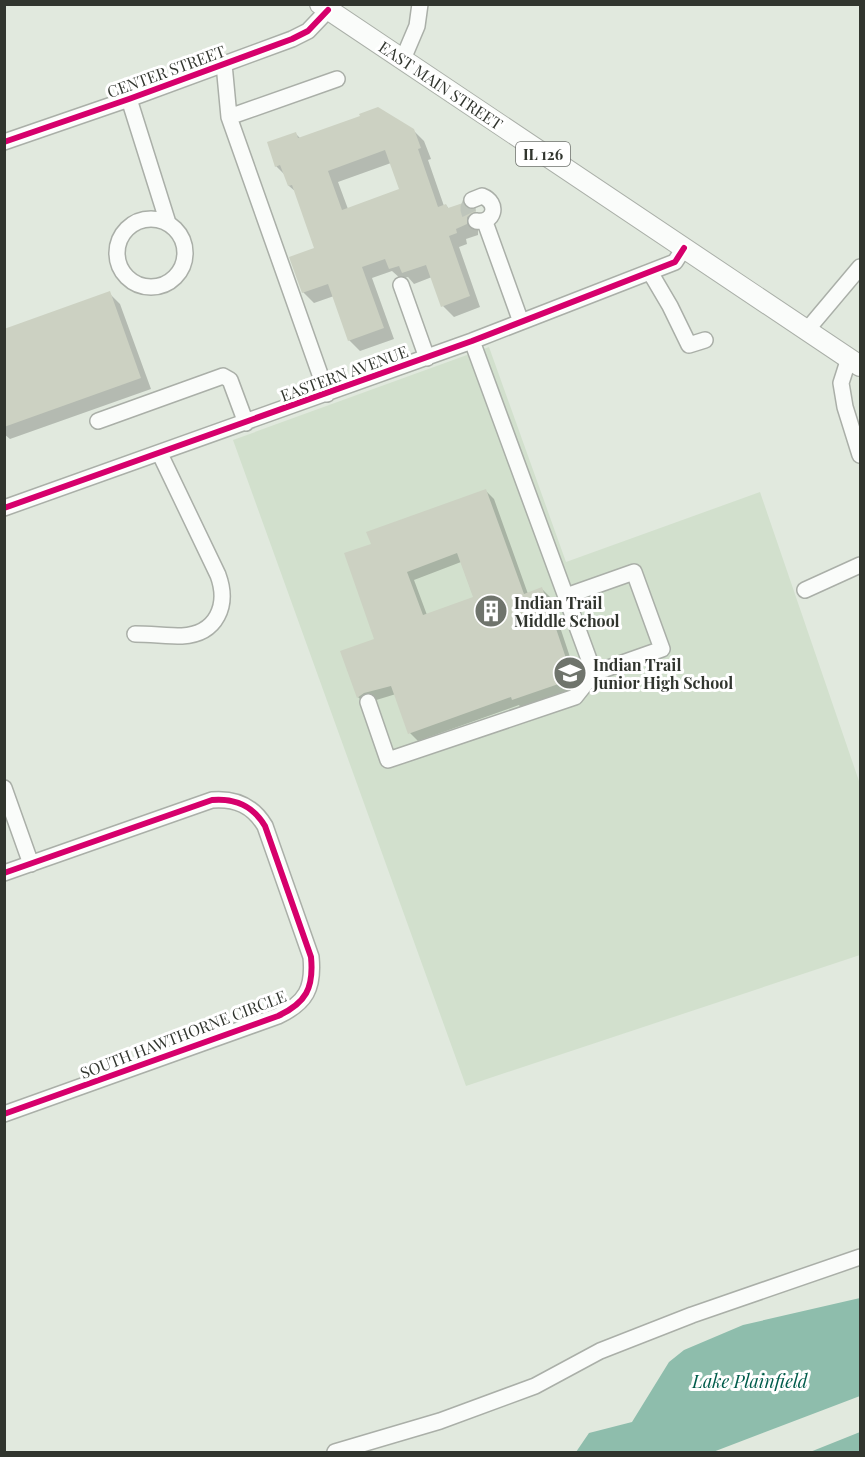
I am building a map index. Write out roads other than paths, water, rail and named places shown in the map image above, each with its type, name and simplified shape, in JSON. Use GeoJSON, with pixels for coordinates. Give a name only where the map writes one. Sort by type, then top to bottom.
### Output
{"type":"FeatureCollection","features":[{"type":"Feature","properties":{"kind":"main road","name":"EAST MAIN STREET"},"geometry":{"type":"LineString","coordinates":[[324,7],[855,362]]}},
{"type":"Feature","properties":{"kind":"street"},"geometry":{"type":"LineString","coordinates":[[403,59],[417,26],[420,4]]}},
{"type":"Feature","properties":{"kind":"street","name":"CENTER STREET"},"geometry":{"type":"LineString","coordinates":[[4,142],[292,39],[308,31],[324,7]]}},
{"type":"Feature","properties":{"kind":"street"},"geometry":{"type":"LineString","coordinates":[[224,64],[229,117],[327,394]]}},
{"type":"Feature","properties":{"kind":"street"},"geometry":{"type":"LineString","coordinates":[[229,117],[337,79]]}},
{"type":"Feature","properties":{"kind":"street"},"geometry":{"type":"LineString","coordinates":[[129,99],[168,223],[175,228],[184,243],[184,261],[181,270],[169,282],[161,286],[143,286],[135,283],[128,278],[118,262],[117,254],[121,236],[134,223],[142,220],[159,220],[168,223]]}},
{"type":"Feature","properties":{"kind":"street"},"geometry":{"type":"LineString","coordinates":[[472,200],[482,196],[491,201],[494,211],[489,219],[480,222],[521,322]]}},
{"type":"Feature","properties":{"kind":"street","name":"EASTERN AVENUE"},"geometry":{"type":"LineString","coordinates":[[4,508],[472,341],[675,262],[684,248]]}},
{"type":"Feature","properties":{"kind":"street"},"geometry":{"type":"LineString","coordinates":[[807,330],[861,267]]}},
{"type":"Feature","properties":{"kind":"street"},"geometry":{"type":"LineString","coordinates":[[650,272],[689,345],[705,340]]}},
{"type":"Feature","properties":{"kind":"street"},"geometry":{"type":"LineString","coordinates":[[401,285],[427,358]]}},
{"type":"Feature","properties":{"kind":"street"},"geometry":{"type":"LineString","coordinates":[[472,341],[594,673]]}},
{"type":"Feature","properties":{"kind":"street"},"geometry":{"type":"LineString","coordinates":[[855,362],[841,383],[844,407],[861,455]]}},
{"type":"Feature","properties":{"kind":"street"},"geometry":{"type":"LineString","coordinates":[[98,421],[223,376],[230,380],[246,423]]}},
{"type":"Feature","properties":{"kind":"street"},"geometry":{"type":"LineString","coordinates":[[135,634],[184,636],[203,630],[215,620],[221,611],[223,599],[223,588],[218,575],[160,454]]}},
{"type":"Feature","properties":{"kind":"street"},"geometry":{"type":"LineString","coordinates":[[805,590],[861,565]]}},
{"type":"Feature","properties":{"kind":"street"},"geometry":{"type":"LineString","coordinates":[[368,702],[388,760],[575,697],[594,673],[662,649],[634,572],[566,596]]}},
{"type":"Feature","properties":{"kind":"street"},"geometry":{"type":"LineString","coordinates":[[4,788],[31,864]]}},
{"type":"Feature","properties":{"kind":"street","name":"SOUTH HAWTHORNE CIRCLE"},"geometry":{"type":"LineString","coordinates":[[4,873],[212,800],[222,799],[240,803],[253,811],[265,826],[310,957],[312,978],[306,994],[297,1006],[278,1016],[4,1114]]}},
{"type":"Feature","properties":{"kind":"street"},"geometry":{"type":"LineString","coordinates":[[335,1452],[440,1421],[535,1386],[600,1351],[692,1315],[861,1257]]}},
{"type":"Feature","properties":{"kind":"water","name":"Lake Plainfield"},"geometry":{"type":"Polygon","coordinates":[[[860,1298],[860,1396],[713,1452],[576,1452],[589,1433],[632,1422],[669,1362],[684,1350],[743,1325],[860,1298]]]}},
{"type":"Feature","properties":{"kind":"water"},"geometry":{"type":"Polygon","coordinates":[[[860,1432],[860,1452],[810,1452],[860,1432]]]}},
{"type":"Feature","properties":{"kind":"tunnel"},"geometry":{"type":"LineString","coordinates":[[472,200],[468,212],[476,221]]}},
{"type":"Feature","properties":{"kind":"place","name":"Indian Trail Middle School"},"geometry":{"type":"Point","coordinates":[491,611]}},
{"type":"Feature","properties":{"kind":"place","name":"Indian Trail Junior High School"},"geometry":{"type":"Point","coordinates":[570,673]}}]}
